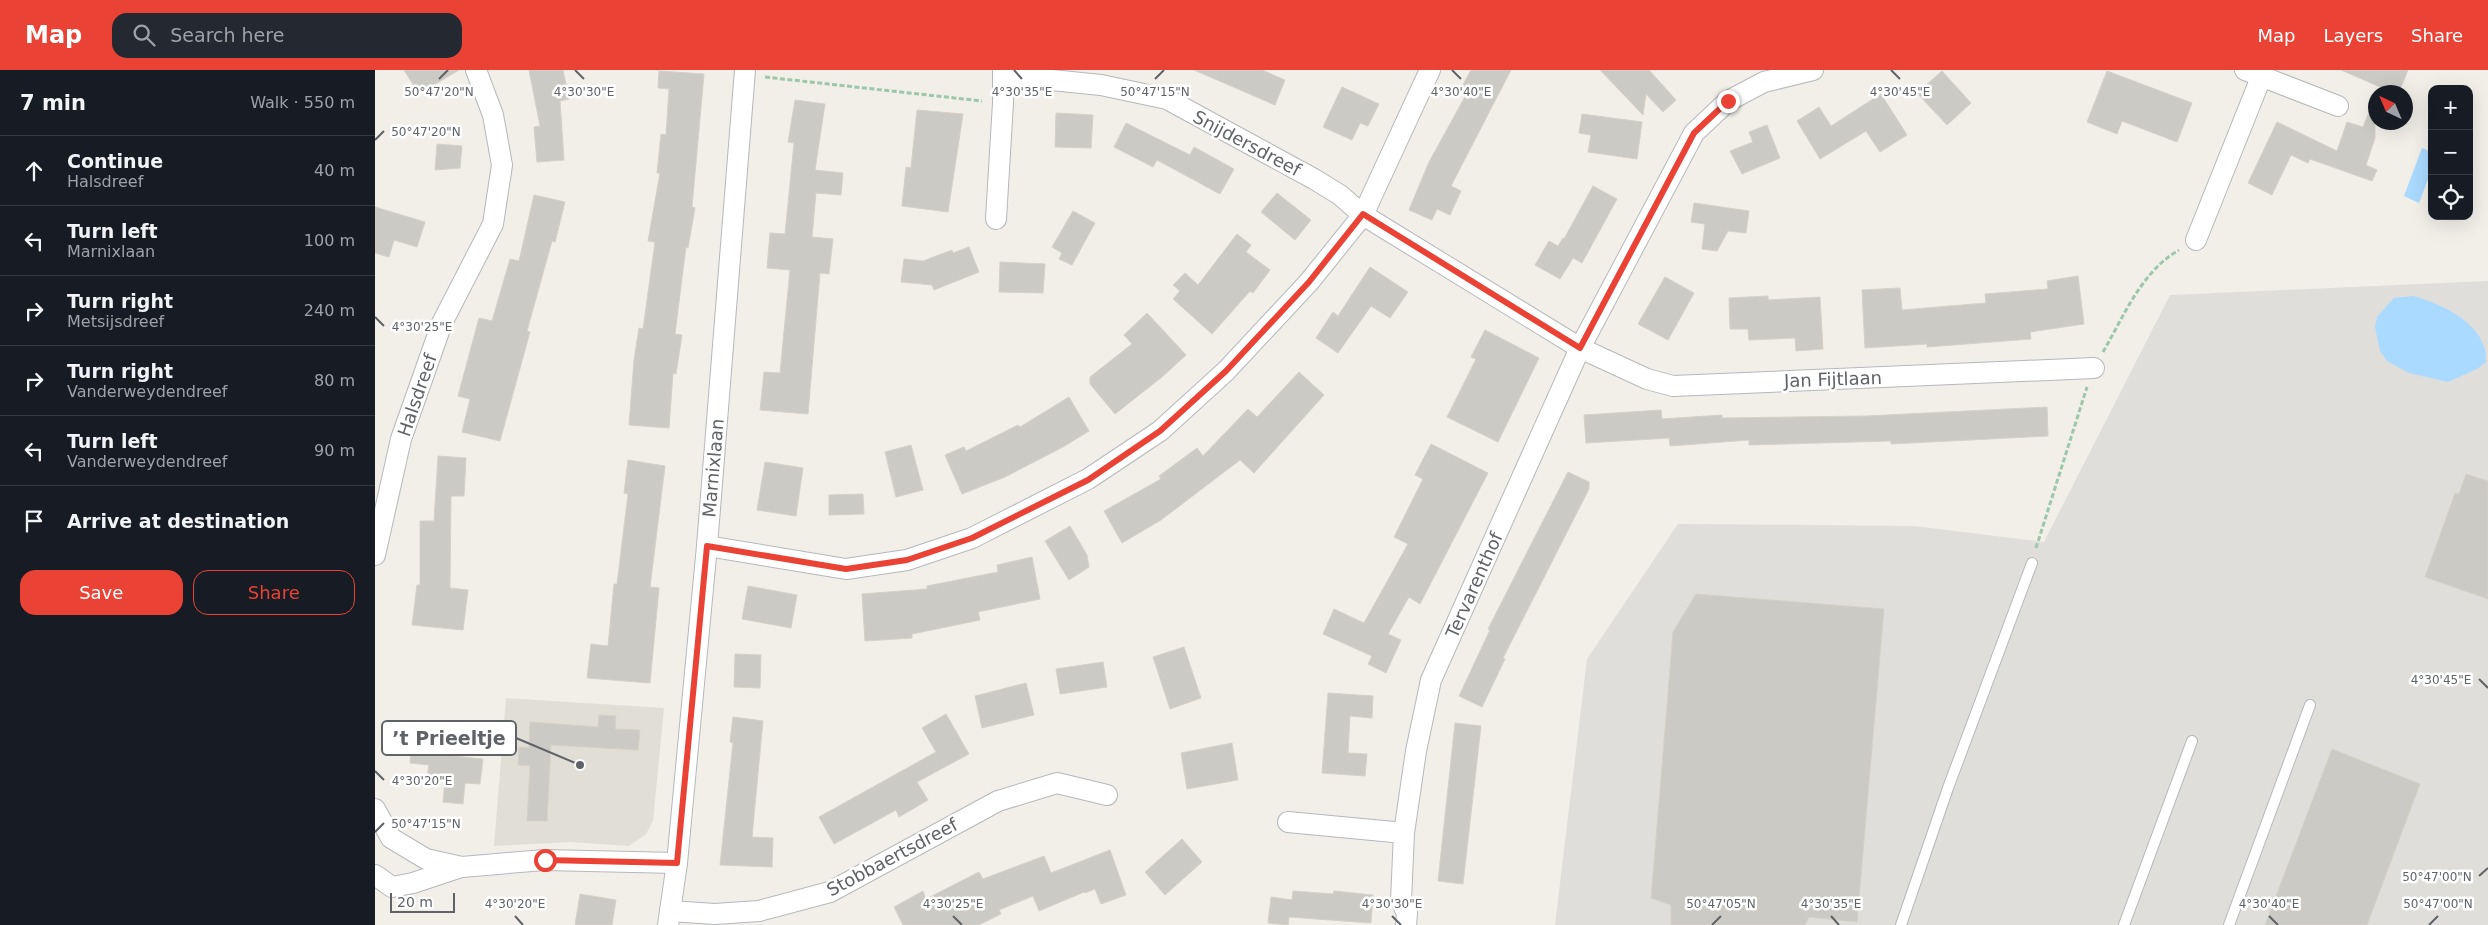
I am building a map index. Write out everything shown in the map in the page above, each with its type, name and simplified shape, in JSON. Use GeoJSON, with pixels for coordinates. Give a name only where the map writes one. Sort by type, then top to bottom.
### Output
{"type":"FeatureCollection","features":[{"type":"Feature","properties":{"kind":"street","name":"Halsdreef"},"geometry":{"type":"LineString","coordinates":[[375,555],[401,439],[442,323],[493,224],[502,164],[493,114],[476,70]]}},
{"type":"Feature","properties":{"kind":"street"},"geometry":{"type":"LineString","coordinates":[[707,546],[846,569],[907,560],[972,538],[1088,480],[1160,431],[1226,371],[1309,282],[1363,214],[1430,70]]}},
{"type":"Feature","properties":{"kind":"street","name":"Tervarenthof"},"geometry":{"type":"LineString","coordinates":[[1406,925],[1407,913],[1401,901],[1404,833],[1416,751],[1431,680],[1580,348],[1694,133],[1728,101],[1764,82],[1813,70]]}},
{"type":"Feature","properties":{"kind":"street","name":"Marnixlaan"},"geometry":{"type":"LineString","coordinates":[[669,918],[677,863],[707,546],[745,72]]}},
{"type":"Feature","properties":{"kind":"street"},"geometry":{"type":"LineString","coordinates":[[2196,240],[2257,72],[2338,106]]}},
{"type":"Feature","properties":{"kind":"street","name":"Snijdersdreef"},"geometry":{"type":"LineString","coordinates":[[996,219],[1003,73],[1101,85],[1167,99],[1314,179],[1340,195],[1363,214],[1580,348]]}},
{"type":"Feature","properties":{"kind":"street","name":"Jan Fijtlaan"},"geometry":{"type":"LineString","coordinates":[[1580,348],[1647,379],[1673,386],[2094,368]]}},
{"type":"Feature","properties":{"kind":"street","name":"Stobbaertsdreef"},"geometry":{"type":"LineString","coordinates":[[669,918],[759,911],[830,892],[998,801],[1057,782],[1107,794]]}},
{"type":"Feature","properties":{"kind":"street"},"geometry":{"type":"LineString","coordinates":[[375,809],[391,838],[426,859],[462,867]]}},
{"type":"Feature","properties":{"kind":"street"},"geometry":{"type":"LineString","coordinates":[[1288,822],[1404,833]]}},
{"type":"Feature","properties":{"kind":"street"},"geometry":{"type":"LineString","coordinates":[[375,875],[392,887],[413,883],[462,867],[545,860],[677,863]]}},
{"type":"Feature","properties":{"kind":"lane"},"geometry":{"type":"LineString","coordinates":[[1901,925],[1948,788],[2032,563]]}},
{"type":"Feature","properties":{"kind":"lane"},"geometry":{"type":"LineString","coordinates":[[2229,925],[2310,705]]}},
{"type":"Feature","properties":{"kind":"lane"},"geometry":{"type":"LineString","coordinates":[[2124,925],[2193,741]]}},
{"type":"Feature","properties":{"kind":"path"},"geometry":{"type":"LineString","coordinates":[[745,72],[1003,103]]}},
{"type":"Feature","properties":{"kind":"shaded area"},"geometry":{"type":"Polygon","coordinates":[[[2488,281],[2488,925],[1555,925],[1587,659],[1678,524],[1914,526],[2044,542],[2170,295],[2488,281]]]}},
{"type":"Feature","properties":{"kind":"shaded area"},"geometry":{"type":"Polygon","coordinates":[[[506,698],[664,708],[653,821],[646,834],[629,846],[570,842],[494,846],[506,698]]]}},
{"type":"Feature","properties":{"kind":"water"},"geometry":{"type":"Polygon","coordinates":[[[2422,148],[2428,150],[2428,179],[2419,203],[2404,196],[2422,148]]]}},
{"type":"Feature","properties":{"kind":"water"},"geometry":{"type":"Polygon","coordinates":[[[2413,296],[2437,304],[2472,327],[2480,337],[2485,349],[2486,362],[2477,369],[2448,382],[2409,373],[2387,361],[2380,351],[2375,327],[2377,317],[2394,298],[2413,296]]]}},
{"type":"Feature","properties":{"kind":"building"},"geometry":{"type":"Polygon","coordinates":[[[404,70],[459,70],[419,94],[404,70]]]}},
{"type":"Feature","properties":{"kind":"building"},"geometry":{"type":"Polygon","coordinates":[[[529,70],[563,70],[569,99],[560,101],[564,160],[537,162],[534,127],[540,126],[529,70]]]}},
{"type":"Feature","properties":{"kind":"building"},"geometry":{"type":"Polygon","coordinates":[[[1194,70],[1262,70],[1285,80],[1275,105],[1194,70]]]}},
{"type":"Feature","properties":{"kind":"building"},"geometry":{"type":"Polygon","coordinates":[[[1471,70],[1511,70],[1451,186],[1461,191],[1450,215],[1437,209],[1432,220],[1409,210],[1429,162],[1467,93],[1460,90],[1471,70]]]}},
{"type":"Feature","properties":{"kind":"building"},"geometry":{"type":"Polygon","coordinates":[[[1600,70],[1649,70],[1676,100],[1663,112],[1646,94],[1643,115],[1600,70]]]}},
{"type":"Feature","properties":{"kind":"building"},"geometry":{"type":"Polygon","coordinates":[[[2341,70],[2408,70],[2402,85],[2375,85],[2341,70]]]}},
{"type":"Feature","properties":{"kind":"building"},"geometry":{"type":"Polygon","coordinates":[[[659,71],[704,74],[692,207],[695,208],[688,248],[686,247],[675,334],[682,335],[676,374],[673,373],[669,428],[629,425],[634,360],[639,328],[643,329],[655,242],[648,241],[660,173],[657,173],[661,134],[666,135],[669,89],[658,88],[659,71]]]}},
{"type":"Feature","properties":{"kind":"building"},"geometry":{"type":"Polygon","coordinates":[[[1942,71],[1971,103],[1947,125],[1917,93],[1942,71]]]}},
{"type":"Feature","properties":{"kind":"building"},"geometry":{"type":"Polygon","coordinates":[[[2107,71],[2192,103],[2177,142],[2122,121],[2117,134],[2087,122],[2107,71]]]}},
{"type":"Feature","properties":{"kind":"building"},"geometry":{"type":"Polygon","coordinates":[[[1342,87],[1379,104],[1368,126],[1360,123],[1352,140],[1323,127],[1342,87]]]}},
{"type":"Feature","properties":{"kind":"building"},"geometry":{"type":"Polygon","coordinates":[[[1881,94],[1907,135],[1880,152],[1866,131],[1820,159],[1797,121],[1819,107],[1831,126],[1881,94]]]}},
{"type":"Feature","properties":{"kind":"building"},"geometry":{"type":"Polygon","coordinates":[[[795,100],[825,104],[815,170],[843,173],[841,195],[816,193],[812,237],[833,239],[829,274],[820,273],[808,414],[760,410],[764,372],[780,373],[790,270],[767,268],[770,233],[785,234],[794,143],[788,142],[795,100]]]}},
{"type":"Feature","properties":{"kind":"building"},"geometry":{"type":"Polygon","coordinates":[[[917,110],[963,114],[948,212],[902,206],[906,167],[911,168],[917,110]]]}},
{"type":"Feature","properties":{"kind":"building"},"geometry":{"type":"Polygon","coordinates":[[[1056,113],[1093,115],[1091,148],[1055,147],[1056,113]]]}},
{"type":"Feature","properties":{"kind":"building"},"geometry":{"type":"Polygon","coordinates":[[[1582,114],[1642,122],[1637,159],[1588,152],[1591,135],[1579,133],[1582,114]]]}},
{"type":"Feature","properties":{"kind":"building"},"geometry":{"type":"Polygon","coordinates":[[[2368,114],[2368,130],[2375,130],[2375,138],[2366,165],[2377,170],[2372,181],[2310,159],[2308,163],[2291,155],[2272,195],[2248,183],[2277,122],[2337,151],[2347,122],[2363,127],[2368,114]]]}},
{"type":"Feature","properties":{"kind":"building"},"geometry":{"type":"Polygon","coordinates":[[[1126,123],[1190,155],[1194,147],[1234,169],[1220,194],[1157,160],[1153,167],[1114,147],[1126,123]]]}},
{"type":"Feature","properties":{"kind":"building"},"geometry":{"type":"Polygon","coordinates":[[[1767,125],[1780,158],[1742,174],[1730,151],[1753,142],[1749,132],[1767,125]]]}},
{"type":"Feature","properties":{"kind":"building"},"geometry":{"type":"Polygon","coordinates":[[[437,144],[462,146],[460,168],[435,170],[437,144]]]}},
{"type":"Feature","properties":{"kind":"building"},"geometry":{"type":"Polygon","coordinates":[[[1593,186],[1617,199],[1582,263],[1573,258],[1560,279],[1535,265],[1549,241],[1558,246],[1564,239],[1593,186]]]}},
{"type":"Feature","properties":{"kind":"building"},"geometry":{"type":"Polygon","coordinates":[[[1277,193],[1311,220],[1295,240],[1261,212],[1277,193]]]}},
{"type":"Feature","properties":{"kind":"building"},"geometry":{"type":"Polygon","coordinates":[[[534,195],[565,202],[555,242],[552,241],[527,331],[530,332],[500,441],[462,432],[470,399],[458,396],[479,318],[492,321],[510,259],[519,261],[534,195]]]}},
{"type":"Feature","properties":{"kind":"building"},"geometry":{"type":"Polygon","coordinates":[[[1694,203],[1749,211],[1746,233],[1728,231],[1717,251],[1702,249],[1705,224],[1691,222],[1694,203]]]}},
{"type":"Feature","properties":{"kind":"building"},"geometry":{"type":"Polygon","coordinates":[[[375,207],[425,222],[417,247],[394,240],[389,257],[375,253],[375,207]]]}},
{"type":"Feature","properties":{"kind":"building"},"geometry":{"type":"Polygon","coordinates":[[[1073,211],[1095,223],[1072,265],[1059,259],[1062,253],[1052,247],[1073,211]]]}},
{"type":"Feature","properties":{"kind":"building"},"geometry":{"type":"Polygon","coordinates":[[[1237,234],[1251,245],[1246,252],[1270,270],[1253,293],[1250,291],[1212,334],[1173,299],[1180,291],[1173,285],[1185,273],[1198,285],[1237,234]]]}},
{"type":"Feature","properties":{"kind":"building"},"geometry":{"type":"Polygon","coordinates":[[[969,247],[979,272],[934,290],[932,285],[901,282],[904,259],[923,261],[952,250],[953,253],[969,247]]]}},
{"type":"Feature","properties":{"kind":"building"},"geometry":{"type":"Polygon","coordinates":[[[1000,262],[1045,264],[1043,293],[999,292],[1000,262]]]}},
{"type":"Feature","properties":{"kind":"building"},"geometry":{"type":"Polygon","coordinates":[[[1370,267],[1408,292],[1390,318],[1371,306],[1338,353],[1316,338],[1333,312],[1338,316],[1370,267]]]}},
{"type":"Feature","properties":{"kind":"building"},"geometry":{"type":"Polygon","coordinates":[[[2078,276],[2084,324],[2030,332],[2031,339],[1927,347],[1927,344],[1865,348],[1862,290],[1900,288],[1902,310],[1986,303],[1985,294],[2048,289],[2047,281],[2078,276]]]}},
{"type":"Feature","properties":{"kind":"building"},"geometry":{"type":"Polygon","coordinates":[[[1665,277],[1694,293],[1668,340],[1638,324],[1665,277]]]}},
{"type":"Feature","properties":{"kind":"building"},"geometry":{"type":"Polygon","coordinates":[[[1768,296],[1768,300],[1820,297],[1823,349],[1796,351],[1795,338],[1749,340],[1748,329],[1730,329],[1729,298],[1768,296]]]}},
{"type":"Feature","properties":{"kind":"building"},"geometry":{"type":"Polygon","coordinates":[[[1147,313],[1186,355],[1162,377],[1115,414],[1090,384],[1090,377],[1132,344],[1124,335],[1147,313]]]}},
{"type":"Feature","properties":{"kind":"building"},"geometry":{"type":"Polygon","coordinates":[[[1485,330],[1539,358],[1498,442],[1447,417],[1476,359],[1471,357],[1485,330]]]}},
{"type":"Feature","properties":{"kind":"building"},"geometry":{"type":"Polygon","coordinates":[[[1299,372],[1324,395],[1254,473],[1240,460],[1161,520],[1122,543],[1104,511],[1161,479],[1159,476],[1197,448],[1203,456],[1248,409],[1257,417],[1299,372]]]}},
{"type":"Feature","properties":{"kind":"building"},"geometry":{"type":"Polygon","coordinates":[[[1069,397],[1089,431],[1063,447],[1005,477],[962,494],[945,455],[964,447],[966,451],[1018,425],[1020,427],[1069,397]]]}},
{"type":"Feature","properties":{"kind":"building"},"geometry":{"type":"Polygon","coordinates":[[[2047,407],[2048,436],[1891,444],[1891,441],[1749,445],[1749,440],[1670,446],[1669,438],[1586,443],[1584,415],[1661,410],[1662,419],[1722,415],[1722,418],[1866,416],[2047,407]]]}},
{"type":"Feature","properties":{"kind":"building"},"geometry":{"type":"Polygon","coordinates":[[[1431,444],[1488,473],[1420,604],[1409,597],[1388,634],[1401,640],[1386,673],[1368,664],[1372,656],[1323,634],[1334,609],[1364,623],[1408,544],[1394,537],[1423,479],[1415,475],[1431,444]]]}},
{"type":"Feature","properties":{"kind":"building"},"geometry":{"type":"Polygon","coordinates":[[[911,445],[923,490],[896,497],[885,452],[911,445]]]}},
{"type":"Feature","properties":{"kind":"building"},"geometry":{"type":"Polygon","coordinates":[[[438,456],[466,458],[464,496],[451,496],[450,588],[468,590],[463,630],[412,625],[417,585],[420,585],[420,521],[434,521],[438,456]]]}},
{"type":"Feature","properties":{"kind":"building"},"geometry":{"type":"Polygon","coordinates":[[[628,460],[665,466],[650,587],[659,588],[650,683],[587,678],[591,644],[608,646],[614,584],[617,584],[628,494],[624,493],[628,460]]]}},
{"type":"Feature","properties":{"kind":"building"},"geometry":{"type":"Polygon","coordinates":[[[765,462],[803,468],[796,516],[757,510],[765,462]]]}},
{"type":"Feature","properties":{"kind":"building"},"geometry":{"type":"Polygon","coordinates":[[[1568,472],[1589,482],[1589,489],[1503,658],[1505,659],[1482,707],[1459,696],[1490,630],[1488,629],[1568,472]]]}},
{"type":"Feature","properties":{"kind":"building"},"geometry":{"type":"Polygon","coordinates":[[[2466,474],[2488,481],[2488,599],[2425,577],[2455,493],[2459,494],[2466,474]]]}},
{"type":"Feature","properties":{"kind":"building"},"geometry":{"type":"Polygon","coordinates":[[[863,494],[864,514],[829,515],[829,495],[863,494]]]}},
{"type":"Feature","properties":{"kind":"building"},"geometry":{"type":"Polygon","coordinates":[[[1070,526],[1087,555],[1089,567],[1069,580],[1045,541],[1070,526]]]}},
{"type":"Feature","properties":{"kind":"building"},"geometry":{"type":"Polygon","coordinates":[[[1032,557],[1040,599],[978,612],[980,620],[912,634],[912,638],[865,641],[862,594],[927,589],[927,586],[998,572],[997,565],[1032,557]]]}},
{"type":"Feature","properties":{"kind":"building"},"geometry":{"type":"Polygon","coordinates":[[[748,586],[797,595],[791,628],[742,619],[748,586]]]}},
{"type":"Feature","properties":{"kind":"building"},"geometry":{"type":"Polygon","coordinates":[[[1696,594],[1884,609],[1857,922],[1809,917],[1805,925],[1671,925],[1671,905],[1651,898],[1673,632],[1696,594]]]}},
{"type":"Feature","properties":{"kind":"building"},"geometry":{"type":"Polygon","coordinates":[[[1184,647],[1201,698],[1170,709],[1153,657],[1184,647]]]}},
{"type":"Feature","properties":{"kind":"building"},"geometry":{"type":"Polygon","coordinates":[[[735,654],[761,655],[760,688],[734,687],[735,654]]]}},
{"type":"Feature","properties":{"kind":"building"},"geometry":{"type":"Polygon","coordinates":[[[1103,662],[1107,687],[1060,694],[1056,669],[1103,662]]]}},
{"type":"Feature","properties":{"kind":"building"},"geometry":{"type":"Polygon","coordinates":[[[1026,683],[1034,715],[982,728],[975,696],[1026,683]]]}},
{"type":"Feature","properties":{"kind":"building"},"geometry":{"type":"Polygon","coordinates":[[[1328,693],[1373,696],[1372,718],[1350,716],[1348,753],[1367,754],[1365,776],[1322,773],[1328,693]]]}},
{"type":"Feature","properties":{"kind":"building"},"geometry":{"type":"Polygon","coordinates":[[[946,714],[969,754],[917,782],[928,800],[899,817],[896,810],[834,844],[819,817],[936,752],[922,728],[946,714]]]}},
{"type":"Feature","properties":{"kind":"building"},"geometry":{"type":"Polygon","coordinates":[[[599,715],[616,716],[615,729],[640,730],[638,750],[551,745],[547,821],[527,821],[530,766],[518,765],[519,747],[529,748],[530,722],[598,727],[599,715]]]}},
{"type":"Feature","properties":{"kind":"building"},"geometry":{"type":"Polygon","coordinates":[[[733,717],[763,721],[752,837],[773,838],[772,867],[720,865],[733,743],[730,742],[733,717]]]}},
{"type":"Feature","properties":{"kind":"building"},"geometry":{"type":"Polygon","coordinates":[[[1455,723],[1481,726],[1463,884],[1438,881],[1455,723]]]}},
{"type":"Feature","properties":{"kind":"building"},"geometry":{"type":"Polygon","coordinates":[[[412,741],[434,744],[433,754],[483,759],[480,784],[465,783],[463,804],[443,802],[445,779],[427,777],[429,765],[410,763],[412,741]]]}},
{"type":"Feature","properties":{"kind":"building"},"geometry":{"type":"Polygon","coordinates":[[[1232,743],[1238,780],[1187,789],[1181,753],[1232,743]]]}},
{"type":"Feature","properties":{"kind":"building"},"geometry":{"type":"Polygon","coordinates":[[[2332,749],[2420,784],[2367,925],[2265,925],[2332,749]]]}},
{"type":"Feature","properties":{"kind":"building"},"geometry":{"type":"Polygon","coordinates":[[[1182,839],[1202,862],[1165,895],[1145,872],[1182,839]]]}},
{"type":"Feature","properties":{"kind":"building"},"geometry":{"type":"Polygon","coordinates":[[[1110,850],[1126,895],[1101,904],[1095,889],[1039,911],[1033,896],[999,910],[1001,914],[979,925],[903,925],[894,907],[923,891],[926,899],[979,872],[983,879],[1044,856],[1051,873],[1110,850]]]}},
{"type":"Feature","properties":{"kind":"building"},"geometry":{"type":"Polygon","coordinates":[[[1293,891],[1333,894],[1334,891],[1373,895],[1371,923],[1289,917],[1288,925],[1268,923],[1271,897],[1292,900],[1293,891]]]}},
{"type":"Feature","properties":{"kind":"building"},"geometry":{"type":"Polygon","coordinates":[[[580,894],[616,900],[612,925],[575,925],[580,894]]]}},
{"type":"Feature","properties":{"kind":"place","name":"’t Prieeltje"},"geometry":{"type":"Point","coordinates":[580,765]}},
{"type":"Feature","properties":{"kind":"route"},"geometry":{"type":"LineString","coordinates":[[545,860],[677,863],[707,546],[846,569],[907,560],[972,538],[1088,480],[1160,431],[1226,371],[1309,282],[1363,214],[1580,348],[1694,133],[1728,101]]}}]}
